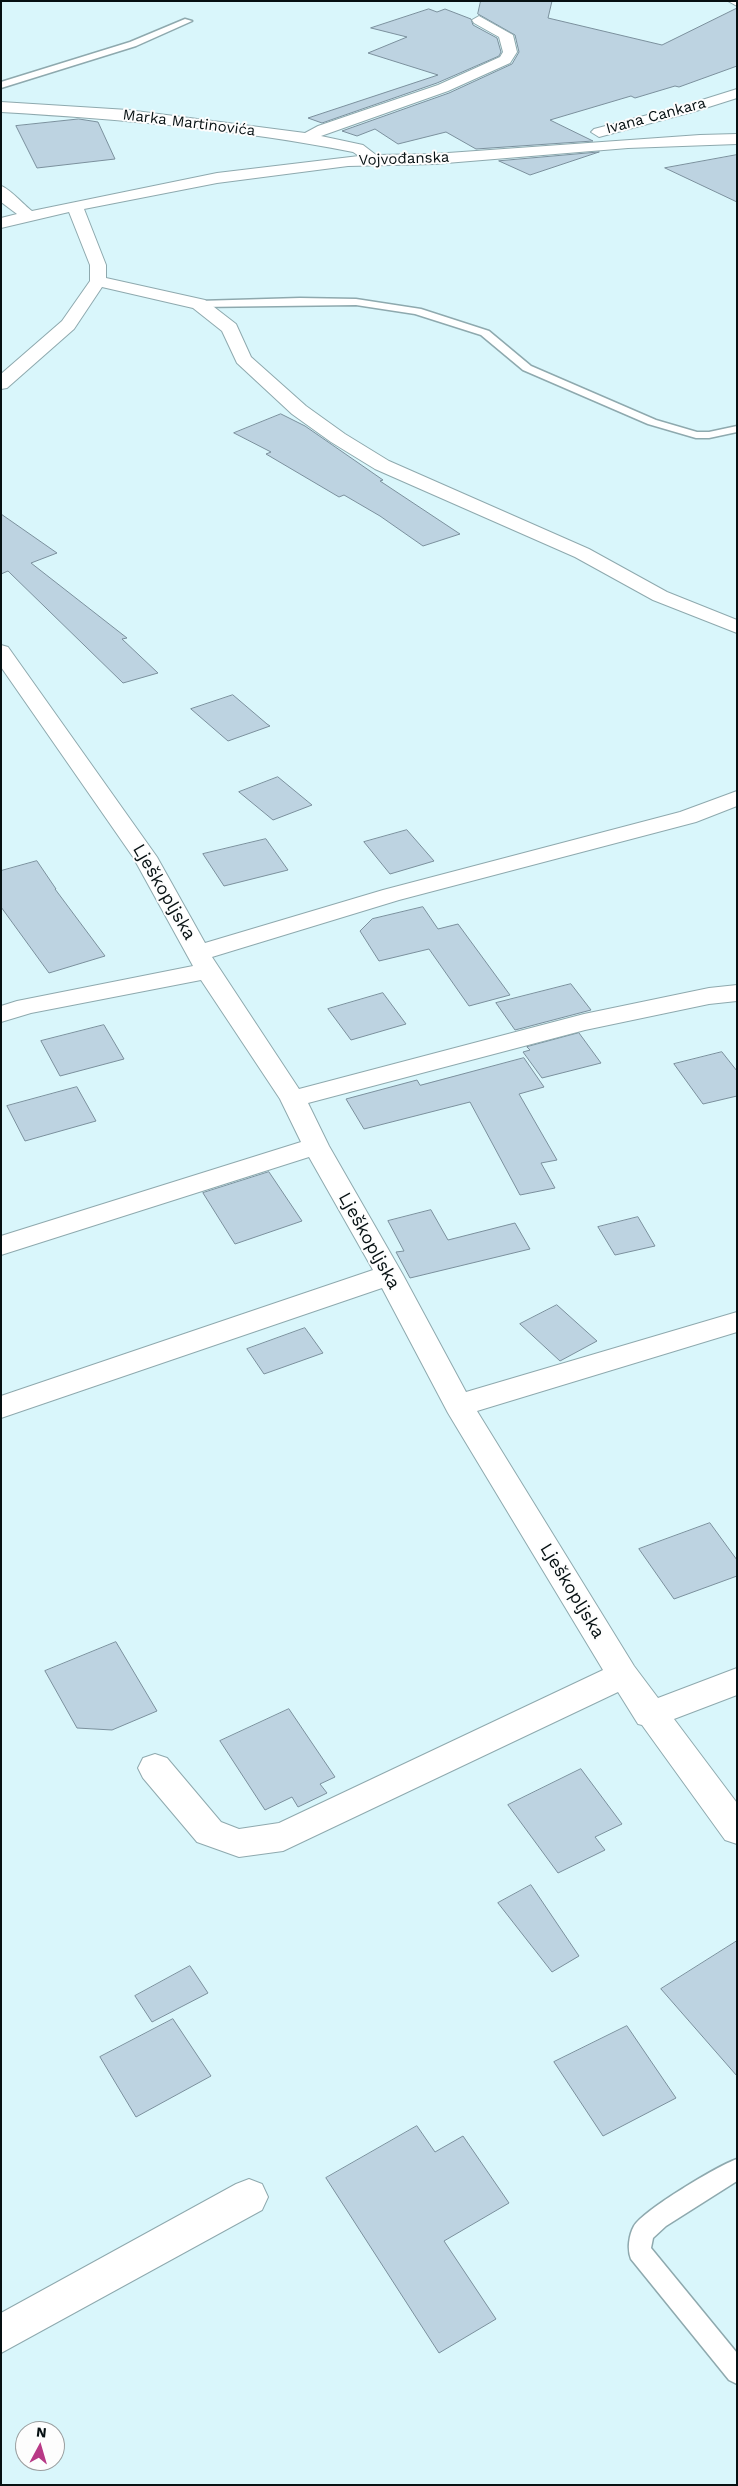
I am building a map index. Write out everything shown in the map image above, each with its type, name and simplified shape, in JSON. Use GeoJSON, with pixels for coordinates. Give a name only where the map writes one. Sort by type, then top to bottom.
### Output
{"type":"FeatureCollection","features":[{"type":"Feature","properties":{"kind":"street"},"geometry":{"type":"LineString","coordinates":[[308,138],[323,129],[443,88],[506,60],[510,52],[506,35],[479,20]]}},
{"type":"Feature","properties":{"kind":"street","name":"Ivana Cankara"},"geometry":{"type":"LineString","coordinates":[[579,145],[584,139],[595,133],[692,108],[737,93]]}},
{"type":"Feature","properties":{"kind":"street","name":"Marka Martinovića"},"geometry":{"type":"LineString","coordinates":[[1,107],[128,115],[308,138],[358,148],[368,154],[370,159]]}},
{"type":"Feature","properties":{"kind":"street","name":"Vojvođanska"},"geometry":{"type":"LineString","coordinates":[[1,222],[196,182],[370,159],[446,158],[579,145],[737,139]]}},
{"type":"Feature","properties":{"kind":"street"},"geometry":{"type":"LineString","coordinates":[[1,191],[9,201],[29,216]]}},
{"type":"Feature","properties":{"kind":"street"},"geometry":{"type":"LineString","coordinates":[[1,384],[68,325],[98,281],[98,265],[75,206]]}},
{"type":"Feature","properties":{"kind":"street"},"geometry":{"type":"LineString","coordinates":[[98,281],[143,293],[199,304],[230,328],[243,359],[299,410],[338,438],[382,465],[582,553],[660,596],[737,627]]}},
{"type":"Feature","properties":{"kind":"street","name":"Lješkopljska"},"geometry":{"type":"LineString","coordinates":[[1,651],[145,857],[204,962],[293,1099],[316,1146],[389,1275],[458,1404],[623,1675],[650,1715],[737,1830]]}},
{"type":"Feature","properties":{"kind":"street"},"geometry":{"type":"LineString","coordinates":[[1,1014],[204,962],[391,895],[679,820],[737,798]]}},
{"type":"Feature","properties":{"kind":"street"},"geometry":{"type":"LineString","coordinates":[[293,1099],[584,1022],[709,996],[737,993]]}},
{"type":"Feature","properties":{"kind":"street"},"geometry":{"type":"LineString","coordinates":[[1,1246],[316,1146]]}},
{"type":"Feature","properties":{"kind":"street"},"geometry":{"type":"LineString","coordinates":[[1,1407],[389,1275]]}},
{"type":"Feature","properties":{"kind":"street"},"geometry":{"type":"LineString","coordinates":[[458,1404],[490,1397],[737,1322]]}},
{"type":"Feature","properties":{"kind":"street"},"geometry":{"type":"LineString","coordinates":[[155,1768],[209,1832],[239,1843],[283,1837],[623,1675]]}},
{"type":"Feature","properties":{"kind":"street"},"geometry":{"type":"LineString","coordinates":[[650,1715],[737,1681]]}},
{"type":"Feature","properties":{"kind":"street"},"geometry":{"type":"LineString","coordinates":[[1,2334],[249,2197]]}},
{"type":"Feature","properties":{"kind":"lane"},"geometry":{"type":"LineString","coordinates":[[1,85],[133,44],[188,21]]}},
{"type":"Feature","properties":{"kind":"lane"},"geometry":{"type":"LineString","coordinates":[[199,304],[251,301],[328,302],[391,306],[417,311],[484,333],[527,368],[652,422],[696,435],[709,435],[737,429]]}},
{"type":"Feature","properties":{"kind":"lane"},"geometry":{"type":"LineString","coordinates":[[737,2169],[658,2218],[642,2232],[639,2251],[737,2372]]}},
{"type":"Feature","properties":{"kind":"building"},"geometry":{"type":"Polygon","coordinates":[[[481,1],[552,1],[548,18],[662,45],[737,8],[737,66],[679,87],[675,86],[635,98],[631,96],[550,120],[593,141],[476,149],[446,132],[398,144],[375,129],[357,136],[342,131],[449,93],[512,64],[519,52],[515,35],[478,14],[481,1]]]}},
{"type":"Feature","properties":{"kind":"building"},"geometry":{"type":"Polygon","coordinates":[[[429,9],[437,12],[445,9],[471,19],[473,25],[497,38],[501,52],[499,56],[437,83],[322,123],[308,118],[438,75],[368,53],[407,37],[371,28],[429,9]]]}},
{"type":"Feature","properties":{"kind":"building"},"geometry":{"type":"Polygon","coordinates":[[[79,119],[98,122],[115,159],[37,168],[16,126],[79,119]]]}},
{"type":"Feature","properties":{"kind":"building"},"geometry":{"type":"Polygon","coordinates":[[[599,152],[530,175],[499,161],[599,152]]]}},
{"type":"Feature","properties":{"kind":"building"},"geometry":{"type":"Polygon","coordinates":[[[737,155],[737,202],[665,168],[737,155]]]}},
{"type":"Feature","properties":{"kind":"building"},"geometry":{"type":"Polygon","coordinates":[[[281,414],[305,426],[383,480],[380,481],[460,534],[423,546],[380,516],[344,495],[339,497],[266,454],[271,452],[234,433],[281,414]]]}},
{"type":"Feature","properties":{"kind":"building"},"geometry":{"type":"Polygon","coordinates":[[[1,514],[57,553],[31,563],[127,638],[122,639],[158,673],[123,683],[8,571],[1,574],[1,514]]]}},
{"type":"Feature","properties":{"kind":"building"},"geometry":{"type":"Polygon","coordinates":[[[233,695],[270,726],[228,741],[191,709],[233,695]]]}},
{"type":"Feature","properties":{"kind":"building"},"geometry":{"type":"Polygon","coordinates":[[[278,777],[312,805],[273,820],[239,792],[278,777]]]}},
{"type":"Feature","properties":{"kind":"building"},"geometry":{"type":"Polygon","coordinates":[[[407,830],[434,861],[390,874],[364,842],[407,830]]]}},
{"type":"Feature","properties":{"kind":"building"},"geometry":{"type":"Polygon","coordinates":[[[266,839],[288,870],[224,886],[203,854],[266,839]]]}},
{"type":"Feature","properties":{"kind":"building"},"geometry":{"type":"Polygon","coordinates":[[[37,861],[55,889],[105,956],[49,973],[1,907],[1,871],[37,861]]]}},
{"type":"Feature","properties":{"kind":"building"},"geometry":{"type":"Polygon","coordinates":[[[423,907],[438,929],[458,924],[510,995],[469,1006],[429,949],[379,961],[360,931],[372,919],[423,907]]]}},
{"type":"Feature","properties":{"kind":"building"},"geometry":{"type":"Polygon","coordinates":[[[571,984],[591,1010],[515,1030],[496,1003],[571,984]]]}},
{"type":"Feature","properties":{"kind":"building"},"geometry":{"type":"Polygon","coordinates":[[[383,993],[406,1024],[351,1040],[328,1009],[383,993]]]}},
{"type":"Feature","properties":{"kind":"building"},"geometry":{"type":"Polygon","coordinates":[[[104,1025],[124,1059],[60,1076],[41,1041],[104,1025]]]}},
{"type":"Feature","properties":{"kind":"building"},"geometry":{"type":"Polygon","coordinates":[[[579,1033],[601,1063],[542,1078],[523,1052],[530,1050],[527,1047],[579,1033]]]}},
{"type":"Feature","properties":{"kind":"building"},"geometry":{"type":"Polygon","coordinates":[[[722,1052],[737,1071],[737,1096],[703,1104],[674,1064],[722,1052]]]}},
{"type":"Feature","properties":{"kind":"building"},"geometry":{"type":"Polygon","coordinates":[[[524,1058],[544,1087],[519,1094],[557,1160],[541,1163],[555,1188],[520,1195],[470,1102],[364,1129],[346,1099],[417,1080],[420,1085],[524,1058]]]}},
{"type":"Feature","properties":{"kind":"building"},"geometry":{"type":"Polygon","coordinates":[[[77,1087],[96,1121],[25,1141],[7,1106],[77,1087]]]}},
{"type":"Feature","properties":{"kind":"building"},"geometry":{"type":"Polygon","coordinates":[[[269,1172],[302,1221],[235,1244],[203,1193],[269,1172]]]}},
{"type":"Feature","properties":{"kind":"building"},"geometry":{"type":"Polygon","coordinates":[[[431,1210],[448,1240],[515,1223],[530,1249],[410,1278],[396,1252],[404,1251],[388,1221],[431,1210]]]}},
{"type":"Feature","properties":{"kind":"building"},"geometry":{"type":"Polygon","coordinates":[[[638,1217],[655,1246],[615,1255],[598,1227],[638,1217]]]}},
{"type":"Feature","properties":{"kind":"building"},"geometry":{"type":"Polygon","coordinates":[[[557,1305],[597,1341],[560,1361],[520,1324],[557,1305]]]}},
{"type":"Feature","properties":{"kind":"building"},"geometry":{"type":"Polygon","coordinates":[[[305,1328],[323,1353],[264,1374],[247,1349],[305,1328]]]}},
{"type":"Feature","properties":{"kind":"building"},"geometry":{"type":"Polygon","coordinates":[[[710,1523],[737,1560],[737,1576],[674,1599],[639,1549],[710,1523]]]}},
{"type":"Feature","properties":{"kind":"building"},"geometry":{"type":"Polygon","coordinates":[[[116,1642],[157,1711],[112,1730],[77,1728],[45,1671],[116,1642]]]}},
{"type":"Feature","properties":{"kind":"building"},"geometry":{"type":"Polygon","coordinates":[[[289,1709],[335,1777],[320,1784],[327,1793],[298,1807],[292,1797],[265,1810],[220,1741],[289,1709]]]}},
{"type":"Feature","properties":{"kind":"building"},"geometry":{"type":"Polygon","coordinates":[[[581,1769],[622,1824],[595,1837],[605,1850],[558,1873],[508,1805],[581,1769]]]}},
{"type":"Feature","properties":{"kind":"building"},"geometry":{"type":"Polygon","coordinates":[[[531,1885],[579,1956],[552,1972],[498,1903],[531,1885]]]}},
{"type":"Feature","properties":{"kind":"building"},"geometry":{"type":"Polygon","coordinates":[[[737,1941],[737,2076],[661,1989],[737,1941]]]}},
{"type":"Feature","properties":{"kind":"building"},"geometry":{"type":"Polygon","coordinates":[[[190,1966],[208,1993],[152,2022],[135,1996],[190,1966]]]}},
{"type":"Feature","properties":{"kind":"building"},"geometry":{"type":"Polygon","coordinates":[[[173,2019],[211,2076],[136,2117],[100,2057],[173,2019]]]}},
{"type":"Feature","properties":{"kind":"building"},"geometry":{"type":"Polygon","coordinates":[[[627,2026],[676,2098],[603,2136],[554,2062],[627,2026]]]}},
{"type":"Feature","properties":{"kind":"building"},"geometry":{"type":"Polygon","coordinates":[[[417,2126],[435,2152],[463,2136],[509,2203],[444,2241],[496,2319],[439,2353],[326,2178],[417,2126]]]}}]}
